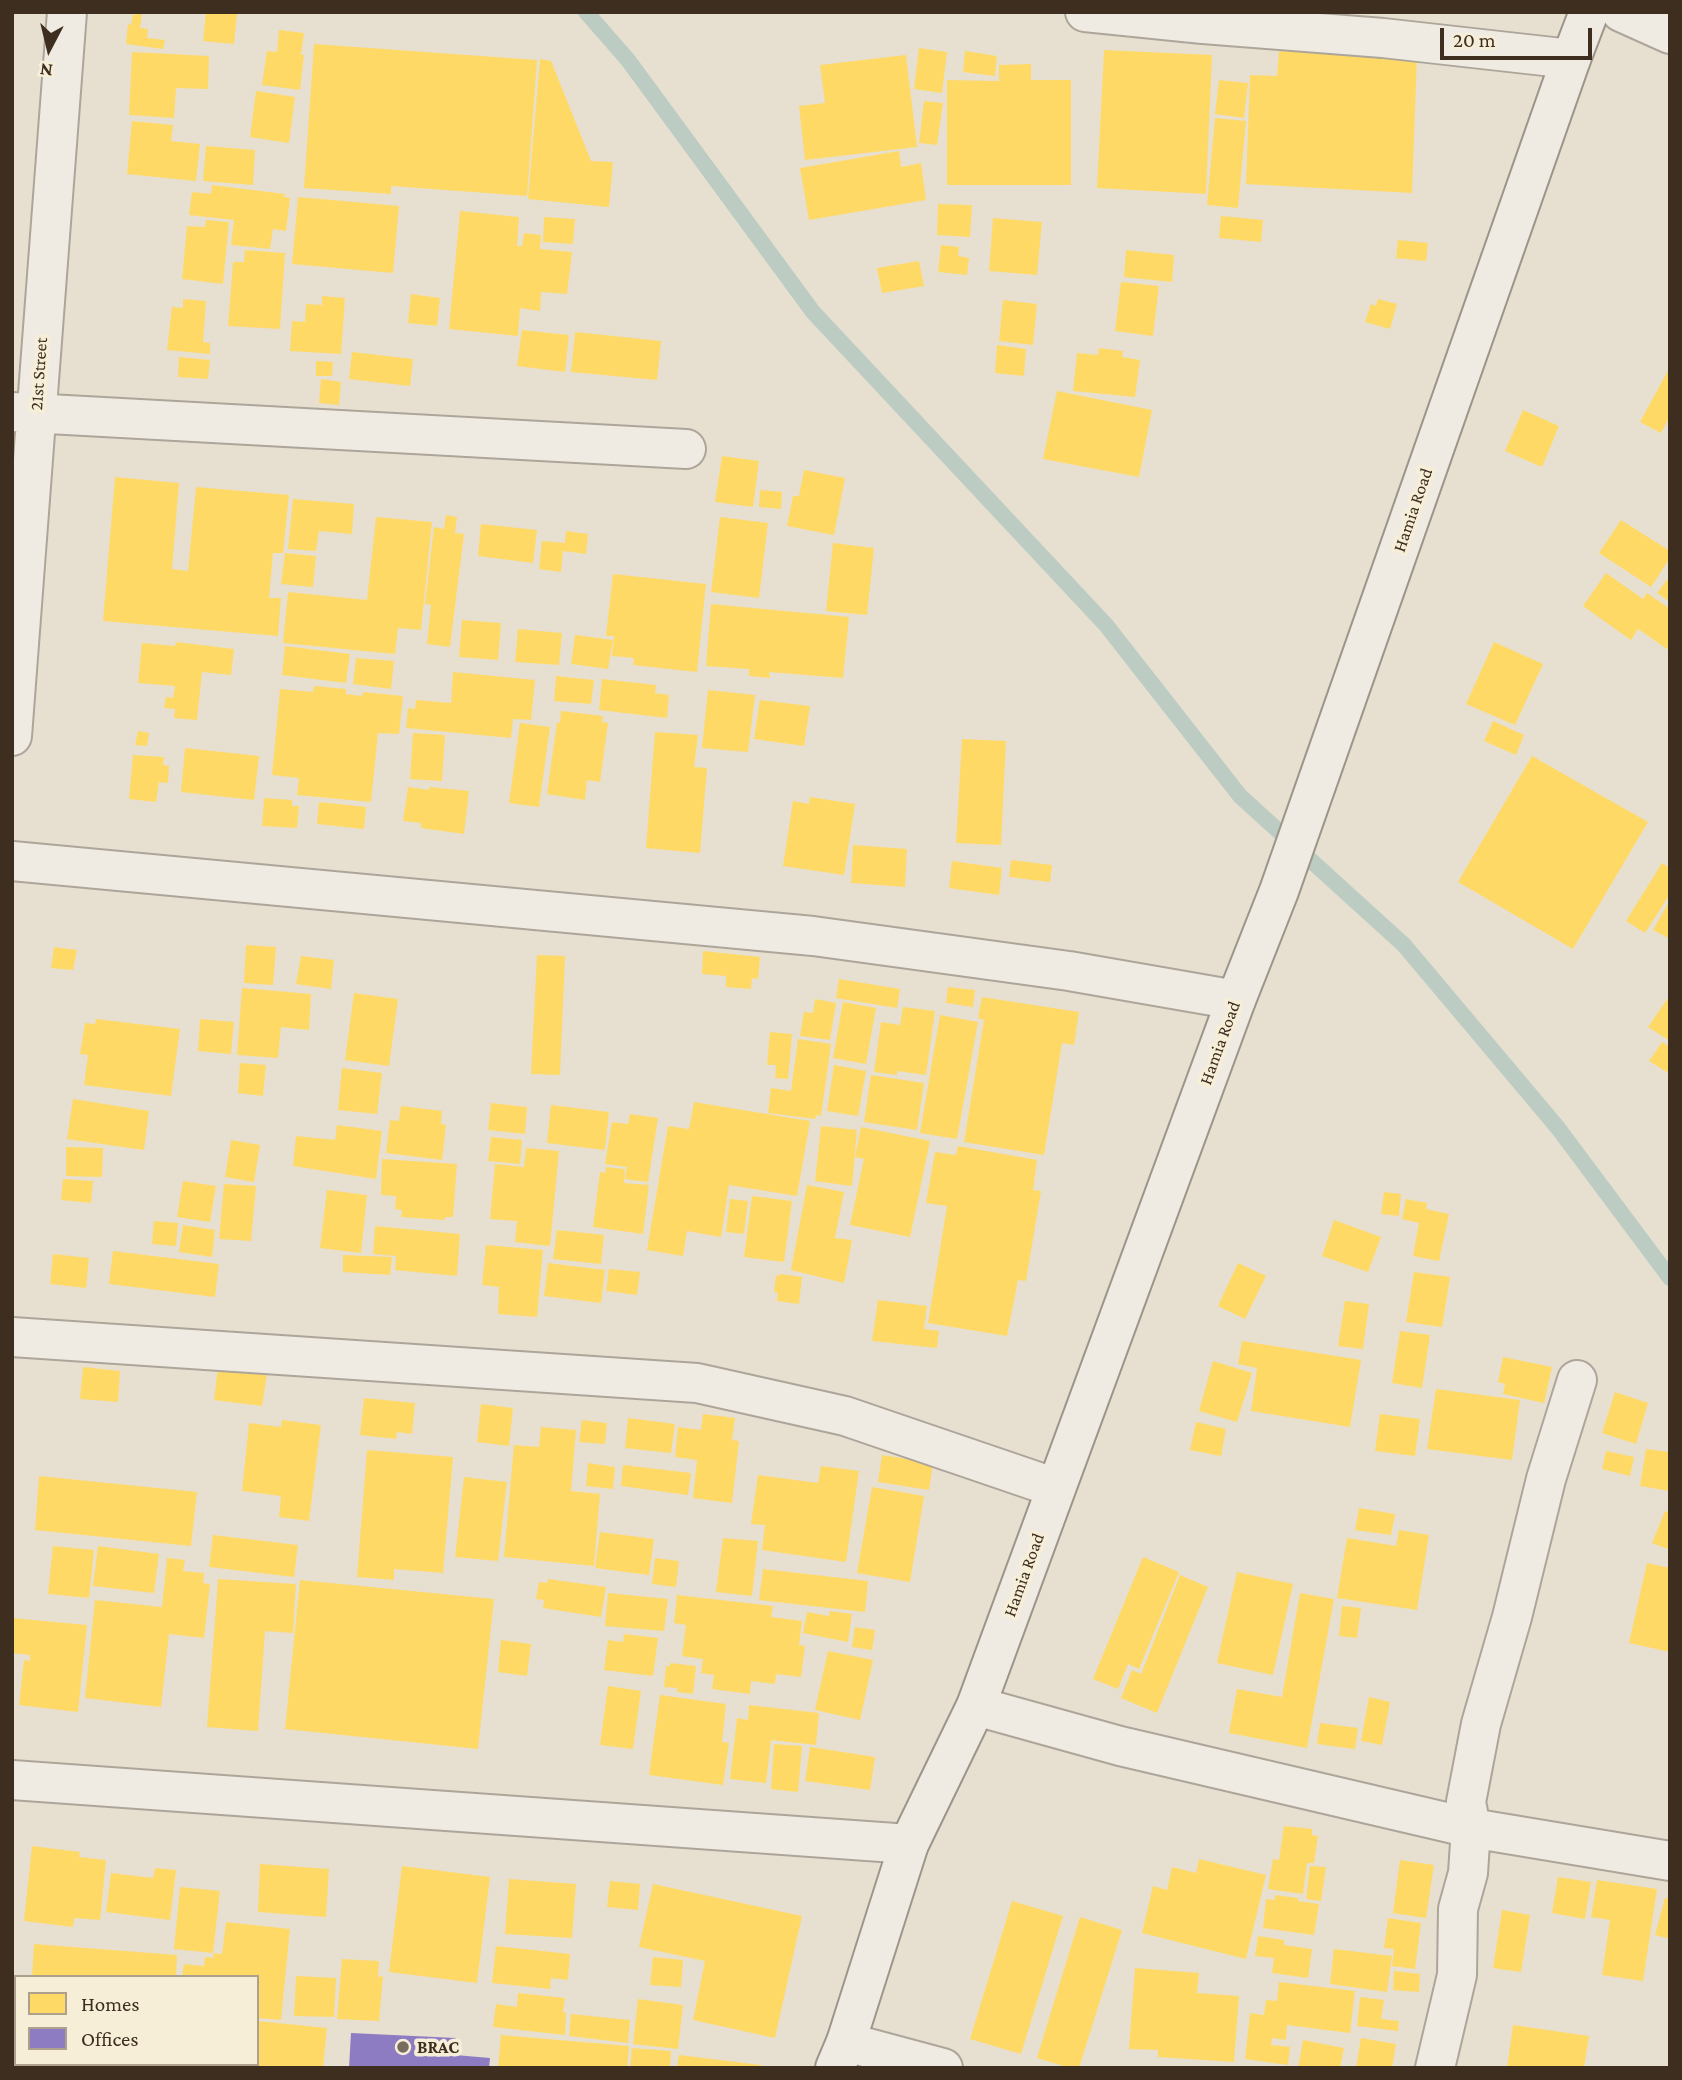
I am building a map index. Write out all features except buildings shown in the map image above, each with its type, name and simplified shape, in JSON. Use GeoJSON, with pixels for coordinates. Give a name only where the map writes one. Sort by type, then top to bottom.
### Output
{"type":"FeatureCollection","features":[{"type":"Feature","properties":{"kind":"street","name":"21st Street"},"geometry":{"type":"LineString","coordinates":[[12,736],[24,413],[67,12]]}},
{"type":"Feature","properties":{"kind":"street"},"geometry":{"type":"LineString","coordinates":[[1086,12],[1383,38],[1571,59]]}},
{"type":"Feature","properties":{"kind":"street","name":"Hamia Road"},"geometry":{"type":"LineString","coordinates":[[840,2055],[909,1844],[976,1706],[1236,1000],[1279,891],[1589,12]]}},
{"type":"Feature","properties":{"kind":"street"},"geometry":{"type":"LineString","coordinates":[[1621,12],[1670,34]]}},
{"type":"Feature","properties":{"kind":"street"},"geometry":{"type":"LineString","coordinates":[[24,413],[686,449]]}},
{"type":"Feature","properties":{"kind":"street"},"geometry":{"type":"LineString","coordinates":[[12,861],[813,936],[1069,971],[1236,1000]]}},
{"type":"Feature","properties":{"kind":"street"},"geometry":{"type":"LineString","coordinates":[[12,1336],[697,1383],[845,1416],[1056,1488]]}},
{"type":"Feature","properties":{"kind":"street"},"geometry":{"type":"LineString","coordinates":[[1435,2068],[1457,1976],[1458,1909],[1468,1873],[1471,1828],[1466,1802],[1481,1724],[1512,1617],[1546,1479],[1577,1380]]}},
{"type":"Feature","properties":{"kind":"street"},"geometry":{"type":"LineString","coordinates":[[976,1706],[1120,1746],[1471,1828],[1670,1861]]}},
{"type":"Feature","properties":{"kind":"street"},"geometry":{"type":"LineString","coordinates":[[12,1780],[909,1844]]}},
{"type":"Feature","properties":{"kind":"street"},"geometry":{"type":"LineString","coordinates":[[840,2055],[943,2068]]}},
{"type":"Feature","properties":{"kind":"waterway"},"geometry":{"type":"LineString","coordinates":[[586,12],[628,60],[813,312],[1106,625],[1240,796],[1404,945],[1558,1128],[1670,1278]]}},
{"type":"Feature","properties":{"kind":"place","name":"BRAC"},"geometry":{"type":"Point","coordinates":[403,2047]}}]}
